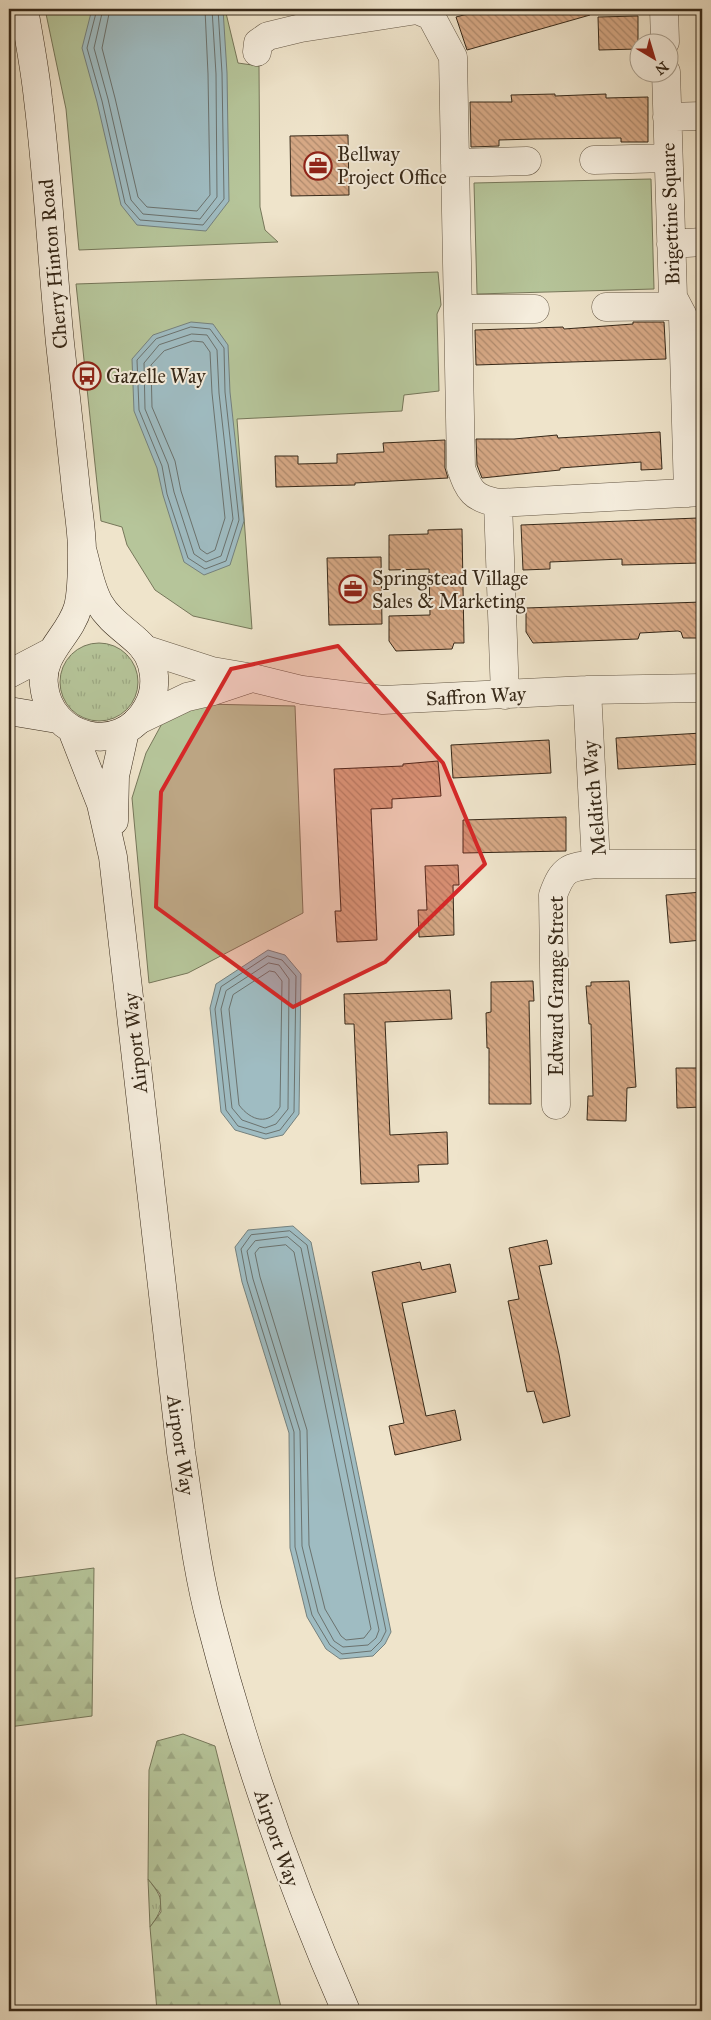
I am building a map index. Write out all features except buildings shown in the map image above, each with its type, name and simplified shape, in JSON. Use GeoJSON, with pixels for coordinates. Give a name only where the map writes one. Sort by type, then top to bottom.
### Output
{"type":"FeatureCollection","features":[{"type":"Feature","properties":{"kind":"street","name":"Cherry Hinton Road"},"geometry":{"type":"LineString","coordinates":[[24,9],[38,98],[53,274],[82,549]]}},
{"type":"Feature","properties":{"kind":"street"},"geometry":{"type":"LineString","coordinates":[[664,9],[665,32]]}},
{"type":"Feature","properties":{"kind":"street","name":"Brigettine Square"},"geometry":{"type":"LineString","coordinates":[[256,52],[258,43],[298,18],[425,11],[453,58],[461,468],[468,487],[474,494],[485,501],[498,503],[695,492],[693,367],[683,316],[673,297],[666,82]]}},
{"type":"Feature","properties":{"kind":"street"},"geometry":{"type":"LineString","coordinates":[[667,117],[702,116]]}},
{"type":"Feature","properties":{"kind":"street"},"geometry":{"type":"LineString","coordinates":[[594,160],[668,158]]}},
{"type":"Feature","properties":{"kind":"street"},"geometry":{"type":"LineString","coordinates":[[455,163],[527,161]]}},
{"type":"Feature","properties":{"kind":"street"},"geometry":{"type":"LineString","coordinates":[[671,244],[702,242]]}},
{"type":"Feature","properties":{"kind":"street"},"geometry":{"type":"LineString","coordinates":[[606,308],[677,306]]}},
{"type":"Feature","properties":{"kind":"street"},"geometry":{"type":"LineString","coordinates":[[458,309],[535,309]]}},
{"type":"Feature","properties":{"kind":"street"},"geometry":{"type":"LineString","coordinates":[[498,503],[505,695]]}},
{"type":"Feature","properties":{"kind":"street"},"geometry":{"type":"LineString","coordinates":[[82,549],[98,602],[113,622],[141,646],[151,662],[154,678],[153,694],[147,709],[131,726]]}},
{"type":"Feature","properties":{"kind":"street"},"geometry":{"type":"LineString","coordinates":[[64,724],[49,707],[44,694],[43,680],[45,665],[72,622],[79,606],[82,549]]}},
{"type":"Feature","properties":{"kind":"street"},"geometry":{"type":"LineString","coordinates":[[9,674],[89,626],[112,627],[141,646]]}},
{"type":"Feature","properties":{"kind":"street","name":"Saffron Way"},"geometry":{"type":"LineString","coordinates":[[141,646],[212,671],[253,678],[302,690],[383,700],[587,690],[702,688]]}},
{"type":"Feature","properties":{"kind":"street"},"geometry":{"type":"LineString","coordinates":[[9,711],[64,724],[84,735],[98,737],[112,735],[188,697],[213,692],[253,678]]}},
{"type":"Feature","properties":{"kind":"street","name":"Melditch Way"},"geometry":{"type":"LineString","coordinates":[[587,690],[596,864],[702,864]]}},
{"type":"Feature","properties":{"kind":"street","name":"Airport Way"},"geometry":{"type":"LineString","coordinates":[[64,724],[101,804],[113,857],[181,1452],[210,1622],[272,1828],[313,1937],[346,2011]]}},
{"type":"Feature","properties":{"kind":"street","name":"Airport Way"},"geometry":{"type":"LineString","coordinates":[[113,857],[114,776],[131,726]]}},
{"type":"Feature","properties":{"kind":"street","name":"Edward Grange Street"},"geometry":{"type":"LineString","coordinates":[[556,1105],[553,895],[560,877],[566,872],[573,867],[596,864]]}},
{"type":"Feature","properties":{"kind":"highlighted area"},"geometry":{"type":"Polygon","coordinates":[[[338,646],[443,763],[485,864],[385,962],[293,1007],[156,907],[161,792],[231,669],[338,646]]]}},
{"type":"Feature","properties":{"kind":"green space"},"geometry":{"type":"Polygon","coordinates":[[[45,9],[225,9],[238,63],[259,66],[260,207],[265,230],[278,242],[79,250],[66,109],[45,9]]]}},
{"type":"Feature","properties":{"kind":"green space"},"geometry":{"type":"Polygon","coordinates":[[[651,179],[654,289],[477,294],[474,183],[651,179]]]}},
{"type":"Feature","properties":{"kind":"green space"},"geometry":{"type":"Polygon","coordinates":[[[438,272],[441,305],[437,314],[439,391],[404,395],[402,411],[237,419],[252,629],[193,616],[155,590],[127,545],[122,527],[101,521],[76,284],[438,272]]]}},
{"type":"Feature","properties":{"kind":"green space"},"geometry":{"type":"Polygon","coordinates":[[[91,643],[107,643],[121,649],[132,660],[138,674],[138,690],[132,704],[121,715],[107,721],[91,721],[77,715],[66,704],[60,690],[60,674],[66,660],[77,649],[91,643]]]}},
{"type":"Feature","properties":{"kind":"green space"},"geometry":{"type":"Polygon","coordinates":[[[203,704],[295,706],[303,913],[188,973],[149,983],[132,798],[146,753],[165,718],[203,704]]]}},
{"type":"Feature","properties":{"kind":"green space"},"geometry":{"type":"Polygon","coordinates":[[[94,1568],[92,1716],[9,1727],[9,1579],[94,1568]]]}},
{"type":"Feature","properties":{"kind":"green space"},"geometry":{"type":"Polygon","coordinates":[[[183,1734],[215,1746],[282,2011],[157,2011],[150,1927],[161,1912],[160,1894],[148,1879],[149,1770],[157,1741],[183,1734]]]}},
{"type":"Feature","properties":{"kind":"green space"},"geometry":{"type":"Polygon","coordinates":[[[148,1879],[160,1897],[161,1903],[159,1913],[150,1927],[148,1879]]]}},
{"type":"Feature","properties":{"kind":"water"},"geometry":{"type":"Polygon","coordinates":[[[92,9],[223,9],[227,73],[229,201],[206,231],[137,225],[121,205],[97,102],[82,48],[92,9]]]}},
{"type":"Feature","properties":{"kind":"water"},"geometry":{"type":"Polygon","coordinates":[[[191,322],[213,324],[228,345],[230,392],[244,521],[230,565],[204,575],[184,562],[163,495],[157,468],[134,411],[132,359],[153,335],[191,322]]]}},
{"type":"Feature","properties":{"kind":"water"},"geometry":{"type":"Polygon","coordinates":[[[268,950],[285,955],[301,974],[299,1114],[283,1135],[265,1139],[235,1130],[221,1112],[210,1008],[216,984],[268,950]]]}},
{"type":"Feature","properties":{"kind":"water"},"geometry":{"type":"Polygon","coordinates":[[[293,1226],[311,1242],[391,1632],[385,1644],[373,1656],[340,1659],[326,1649],[307,1617],[290,1548],[289,1433],[242,1282],[235,1247],[248,1230],[293,1226]]]}},
{"type":"Feature","properties":{"kind":"place","name":"Bellway Project Office"},"geometry":{"type":"Point","coordinates":[318,166]}},
{"type":"Feature","properties":{"kind":"place","name":"Gazelle Way"},"geometry":{"type":"Point","coordinates":[87,376]}},
{"type":"Feature","properties":{"kind":"place","name":"Springstead Village Sales & Marketing"},"geometry":{"type":"Point","coordinates":[353,589]}}]}
